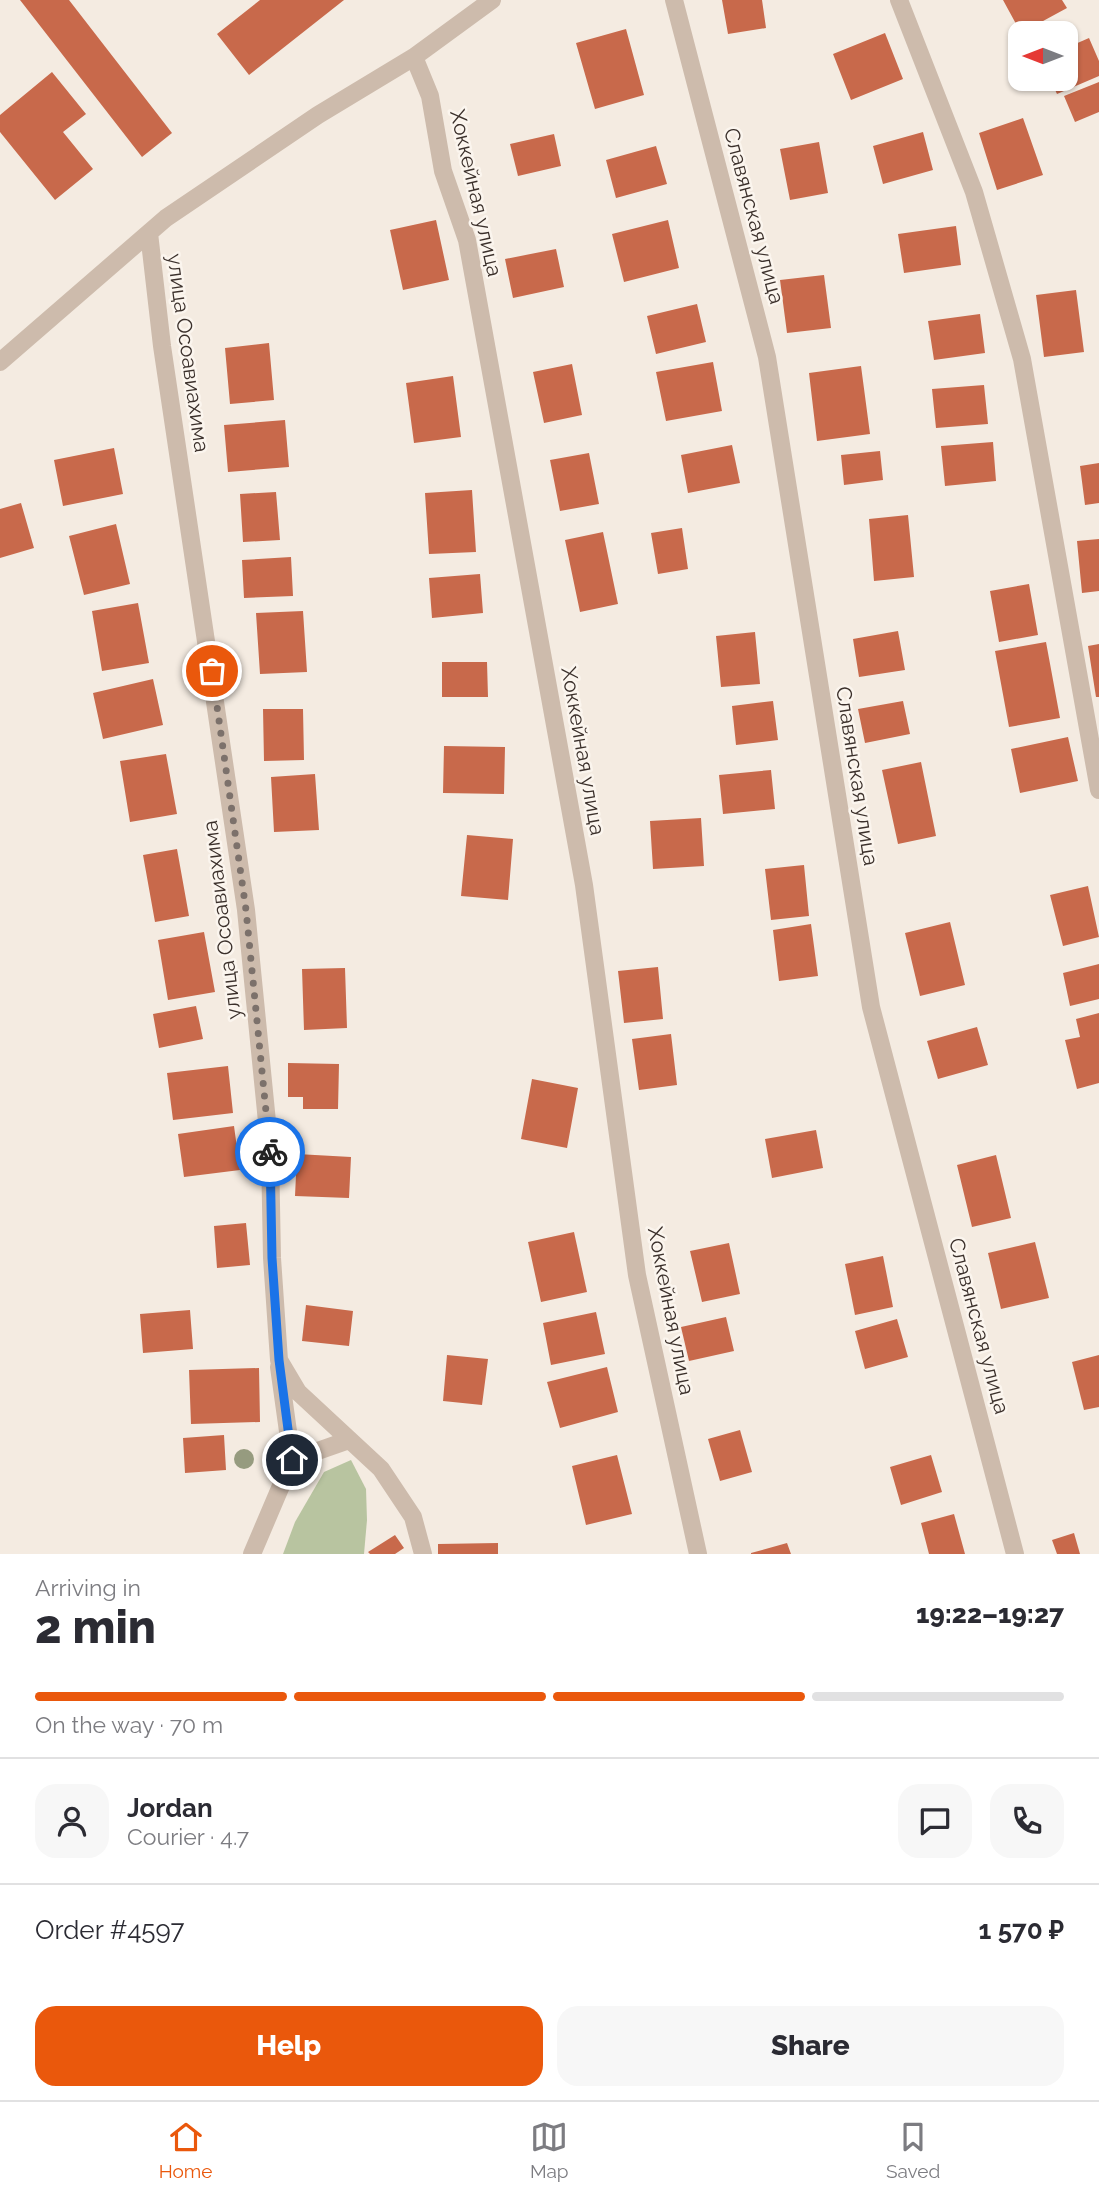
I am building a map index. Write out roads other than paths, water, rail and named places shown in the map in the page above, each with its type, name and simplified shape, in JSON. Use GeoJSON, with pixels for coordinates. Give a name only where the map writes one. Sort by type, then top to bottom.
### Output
{"type":"FeatureCollection","features":[{"type":"Feature","properties":{"kind":"street"},"geometry":{"type":"LineString","coordinates":[[0,362],[166,218],[318,115],[415,57],[492,0]]}},
{"type":"Feature","properties":{"kind":"street","name":"Славянская улица"},"geometry":{"type":"LineString","coordinates":[[674,0],[767,357],[871,1007],[1015,1554]]}},
{"type":"Feature","properties":{"kind":"street"},"geometry":{"type":"LineString","coordinates":[[899,0],[974,192],[1022,359],[1099,790]]}},
{"type":"Feature","properties":{"kind":"street","name":"Хоккейная улица"},"geometry":{"type":"LineString","coordinates":[[415,57],[430,96],[443,171],[467,240],[584,885],[637,1275],[698,1554]]}},
{"type":"Feature","properties":{"kind":"street","name":"улица Осоавиахима"},"geometry":{"type":"LineString","coordinates":[[149,233],[162,346],[246,910],[270,1152],[272,1258],[279,1360],[298,1392],[380,1469],[413,1517],[423,1554]]}},
{"type":"Feature","properties":{"kind":"street"},"geometry":{"type":"LineString","coordinates":[[252,1554],[292,1460],[279,1360]]}},
{"type":"Feature","properties":{"kind":"street"},"geometry":{"type":"LineString","coordinates":[[292,1460],[349,1440]]}}]}
